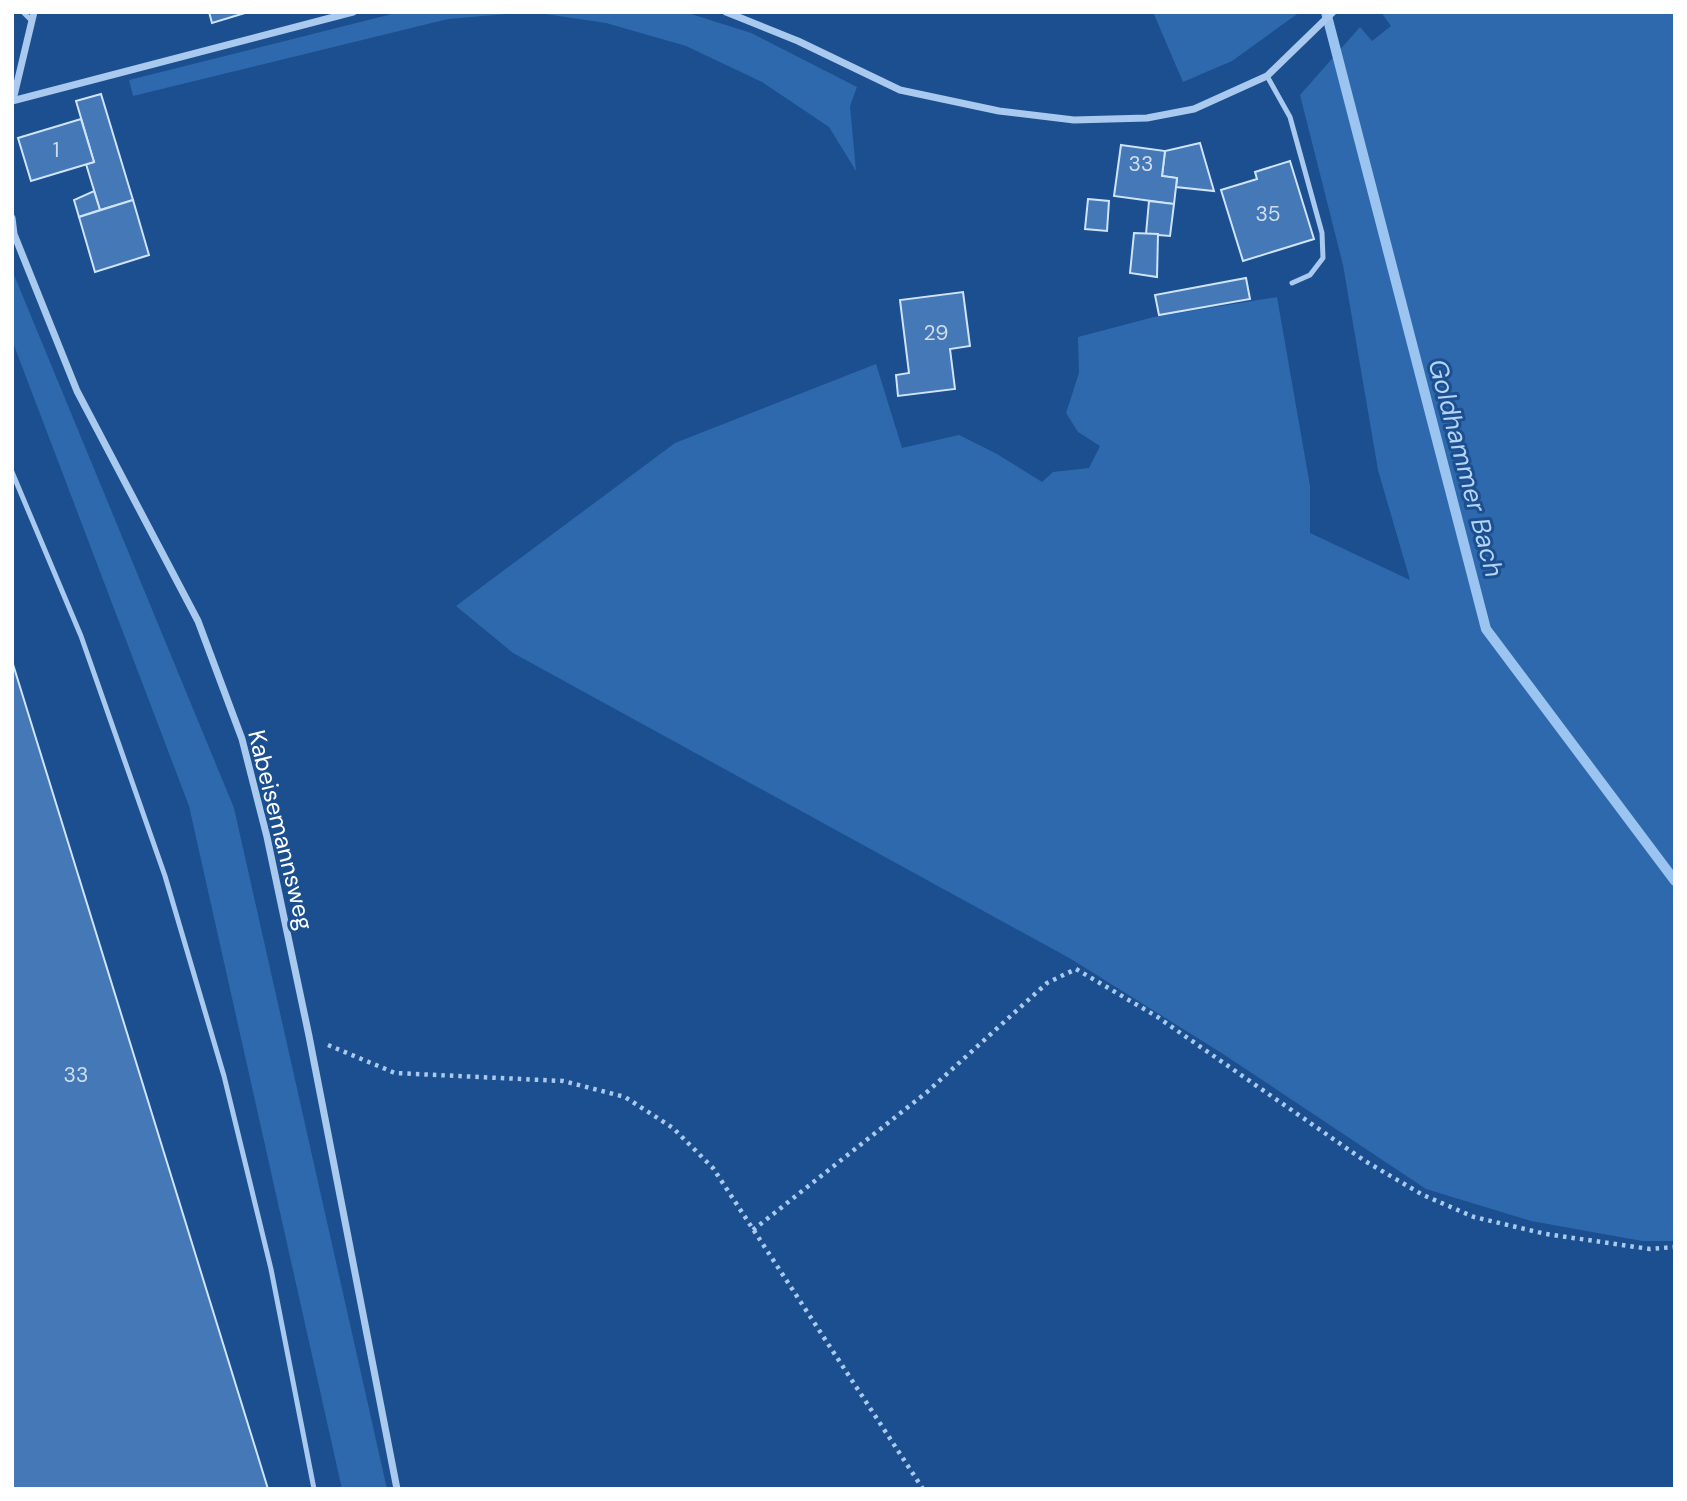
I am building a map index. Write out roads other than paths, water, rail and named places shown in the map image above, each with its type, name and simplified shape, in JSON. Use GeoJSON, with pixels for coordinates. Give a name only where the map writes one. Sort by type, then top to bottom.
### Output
{"type":"FeatureCollection","features":[{"type":"Feature","properties":{"kind":"street"},"geometry":{"type":"LineString","coordinates":[[32,16],[13,101],[353,12]]}},
{"type":"Feature","properties":{"kind":"street"},"geometry":{"type":"LineString","coordinates":[[726,12],[798,41],[900,90],[999,111],[1074,120],[1147,118],[1194,109],[1267,76],[1333,12]]}},
{"type":"Feature","properties":{"kind":"street","name":"Kabeisemannsweg"},"geometry":{"type":"LineString","coordinates":[[12,218],[14,234],[77,391],[198,621],[242,739],[267,837],[309,1036],[397,1489]]}},
{"type":"Feature","properties":{"kind":"lane"},"geometry":{"type":"LineString","coordinates":[[23,12],[32,16]]}},
{"type":"Feature","properties":{"kind":"lane"},"geometry":{"type":"LineString","coordinates":[[1267,76],[1290,117],[1322,233],[1323,258],[1310,275],[1293,283]]}},
{"type":"Feature","properties":{"kind":"lane"},"geometry":{"type":"LineString","coordinates":[[12,472],[81,636],[165,876],[225,1076],[271,1269],[314,1489]]}},
{"type":"Feature","properties":{"kind":"waterway","name":"Goldhammer Bach"},"geometry":{"type":"LineString","coordinates":[[1326,12],[1486,629],[1675,881]]}}]}
